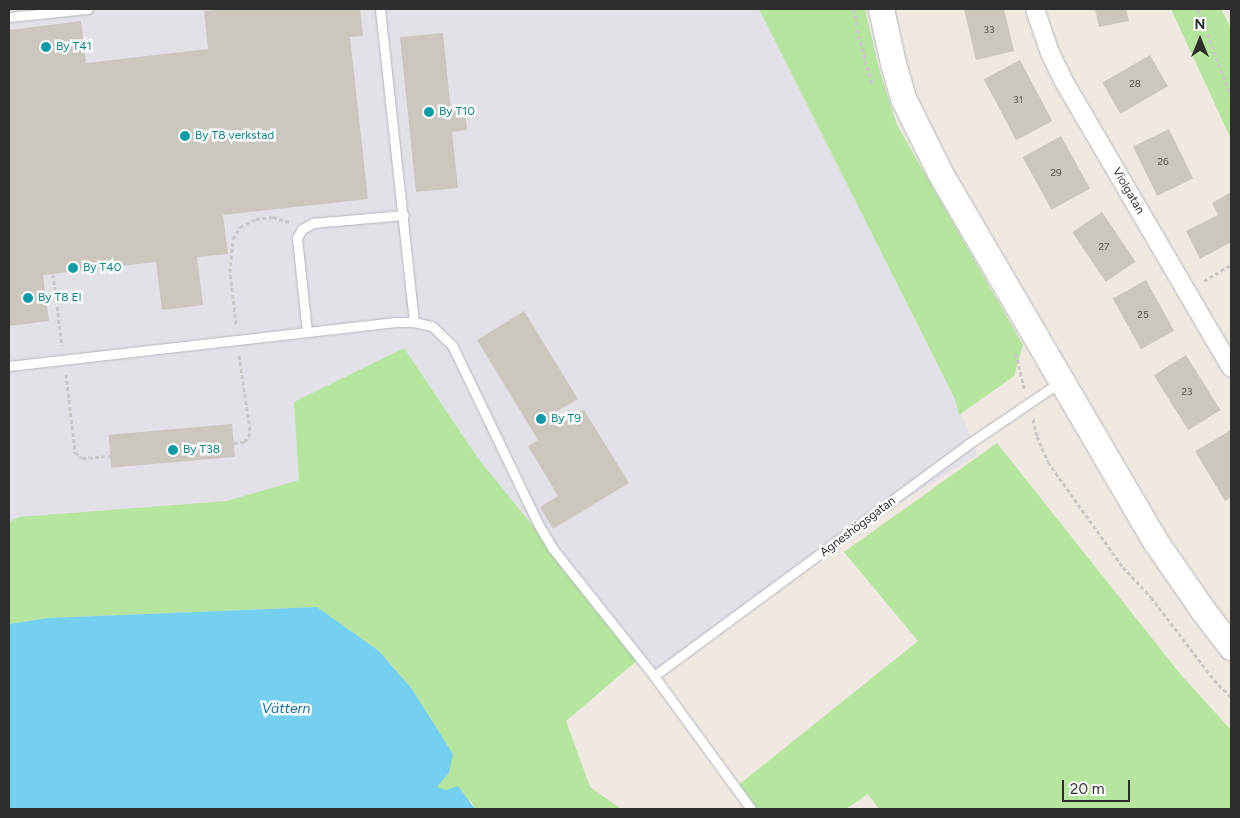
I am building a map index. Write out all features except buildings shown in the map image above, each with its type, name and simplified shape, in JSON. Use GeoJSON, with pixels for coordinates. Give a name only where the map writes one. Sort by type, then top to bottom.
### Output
{"type":"FeatureCollection","features":[{"type":"Feature","properties":{"kind":"street"},"geometry":{"type":"LineString","coordinates":[[881,9],[892,63],[903,98],[921,137],[1155,541],[1231,647]]}},
{"type":"Feature","properties":{"kind":"street","name":"Violgatan"},"geometry":{"type":"LineString","coordinates":[[1035,9],[1050,53],[1063,80],[1231,368]]}},
{"type":"Feature","properties":{"kind":"lane"},"geometry":{"type":"LineString","coordinates":[[9,17],[88,9]]}},
{"type":"Feature","properties":{"kind":"lane"},"geometry":{"type":"LineString","coordinates":[[380,9],[404,215],[414,322]]}},
{"type":"Feature","properties":{"kind":"lane"},"geometry":{"type":"LineString","coordinates":[[307,332],[297,238],[302,229],[313,223],[404,215]]}},
{"type":"Feature","properties":{"kind":"lane"},"geometry":{"type":"LineString","coordinates":[[9,366],[396,322],[414,322],[432,326],[452,345],[538,524],[553,549],[654,676],[752,809]]}},
{"type":"Feature","properties":{"kind":"lane","name":"Agneshögsgatan"},"geometry":{"type":"LineString","coordinates":[[654,676],[967,445],[1063,381]]}},
{"type":"Feature","properties":{"kind":"path"},"geometry":{"type":"LineString","coordinates":[[1198,9],[1231,96]]}},
{"type":"Feature","properties":{"kind":"path"},"geometry":{"type":"LineString","coordinates":[[234,443],[244,442],[249,438],[250,430],[237,340],[230,256],[233,239],[240,227],[256,219],[273,217],[302,229]]}},
{"type":"Feature","properties":{"kind":"path"},"geometry":{"type":"LineString","coordinates":[[1186,291],[1231,265]]}},
{"type":"Feature","properties":{"kind":"path"},"geometry":{"type":"LineString","coordinates":[[53,274],[75,452],[82,458],[111,456]]}},
{"type":"Feature","properties":{"kind":"path"},"geometry":{"type":"LineString","coordinates":[[1023,382],[1037,436],[1048,462],[1123,566],[1152,597],[1214,680],[1231,696]]}},
{"type":"Feature","properties":{"kind":"shaded area"},"geometry":{"type":"Polygon","coordinates":[[[9,9],[759,9],[956,399],[977,455],[842,539],[654,676],[640,659],[317,607],[46,618],[9,624],[9,9]]]}},
{"type":"Feature","properties":{"kind":"green space"},"geometry":{"type":"Polygon","coordinates":[[[759,9],[865,9],[879,69],[897,125],[1023,345],[1014,376],[959,415],[955,399],[759,9]]]}},
{"type":"Feature","properties":{"kind":"green space"},"geometry":{"type":"Polygon","coordinates":[[[1171,9],[1221,9],[1231,28],[1231,139],[1171,9]]]}},
{"type":"Feature","properties":{"kind":"green space"},"geometry":{"type":"Polygon","coordinates":[[[404,348],[477,457],[640,658],[566,721],[590,787],[621,809],[475,809],[471,801],[436,787],[453,754],[412,689],[379,651],[317,607],[48,618],[9,624],[9,522],[19,517],[227,501],[299,480],[294,402],[404,348]]]}},
{"type":"Feature","properties":{"kind":"green space"},"geometry":{"type":"Polygon","coordinates":[[[997,443],[1181,675],[1231,730],[1231,809],[879,809],[868,794],[846,809],[752,809],[736,787],[918,641],[844,552],[997,443]]]}},
{"type":"Feature","properties":{"kind":"water","name":"Vättern"},"geometry":{"type":"Polygon","coordinates":[[[317,607],[379,651],[412,689],[453,754],[449,773],[437,787],[446,790],[458,786],[475,809],[9,809],[9,624],[48,618],[317,607]]]}},
{"type":"Feature","properties":{"kind":"place","name":"By T41"},"geometry":{"type":"Point","coordinates":[46,47]}},
{"type":"Feature","properties":{"kind":"place","name":"By T10"},"geometry":{"type":"Point","coordinates":[429,112]}},
{"type":"Feature","properties":{"kind":"place","name":"By T8 verkstad"},"geometry":{"type":"Point","coordinates":[185,136]}},
{"type":"Feature","properties":{"kind":"place","name":"By T40"},"geometry":{"type":"Point","coordinates":[73,268]}},
{"type":"Feature","properties":{"kind":"place","name":"By T8 El"},"geometry":{"type":"Point","coordinates":[28,298]}},
{"type":"Feature","properties":{"kind":"place","name":"By T9"},"geometry":{"type":"Point","coordinates":[541,419]}},
{"type":"Feature","properties":{"kind":"place","name":"By T38"},"geometry":{"type":"Point","coordinates":[173,450]}}]}
